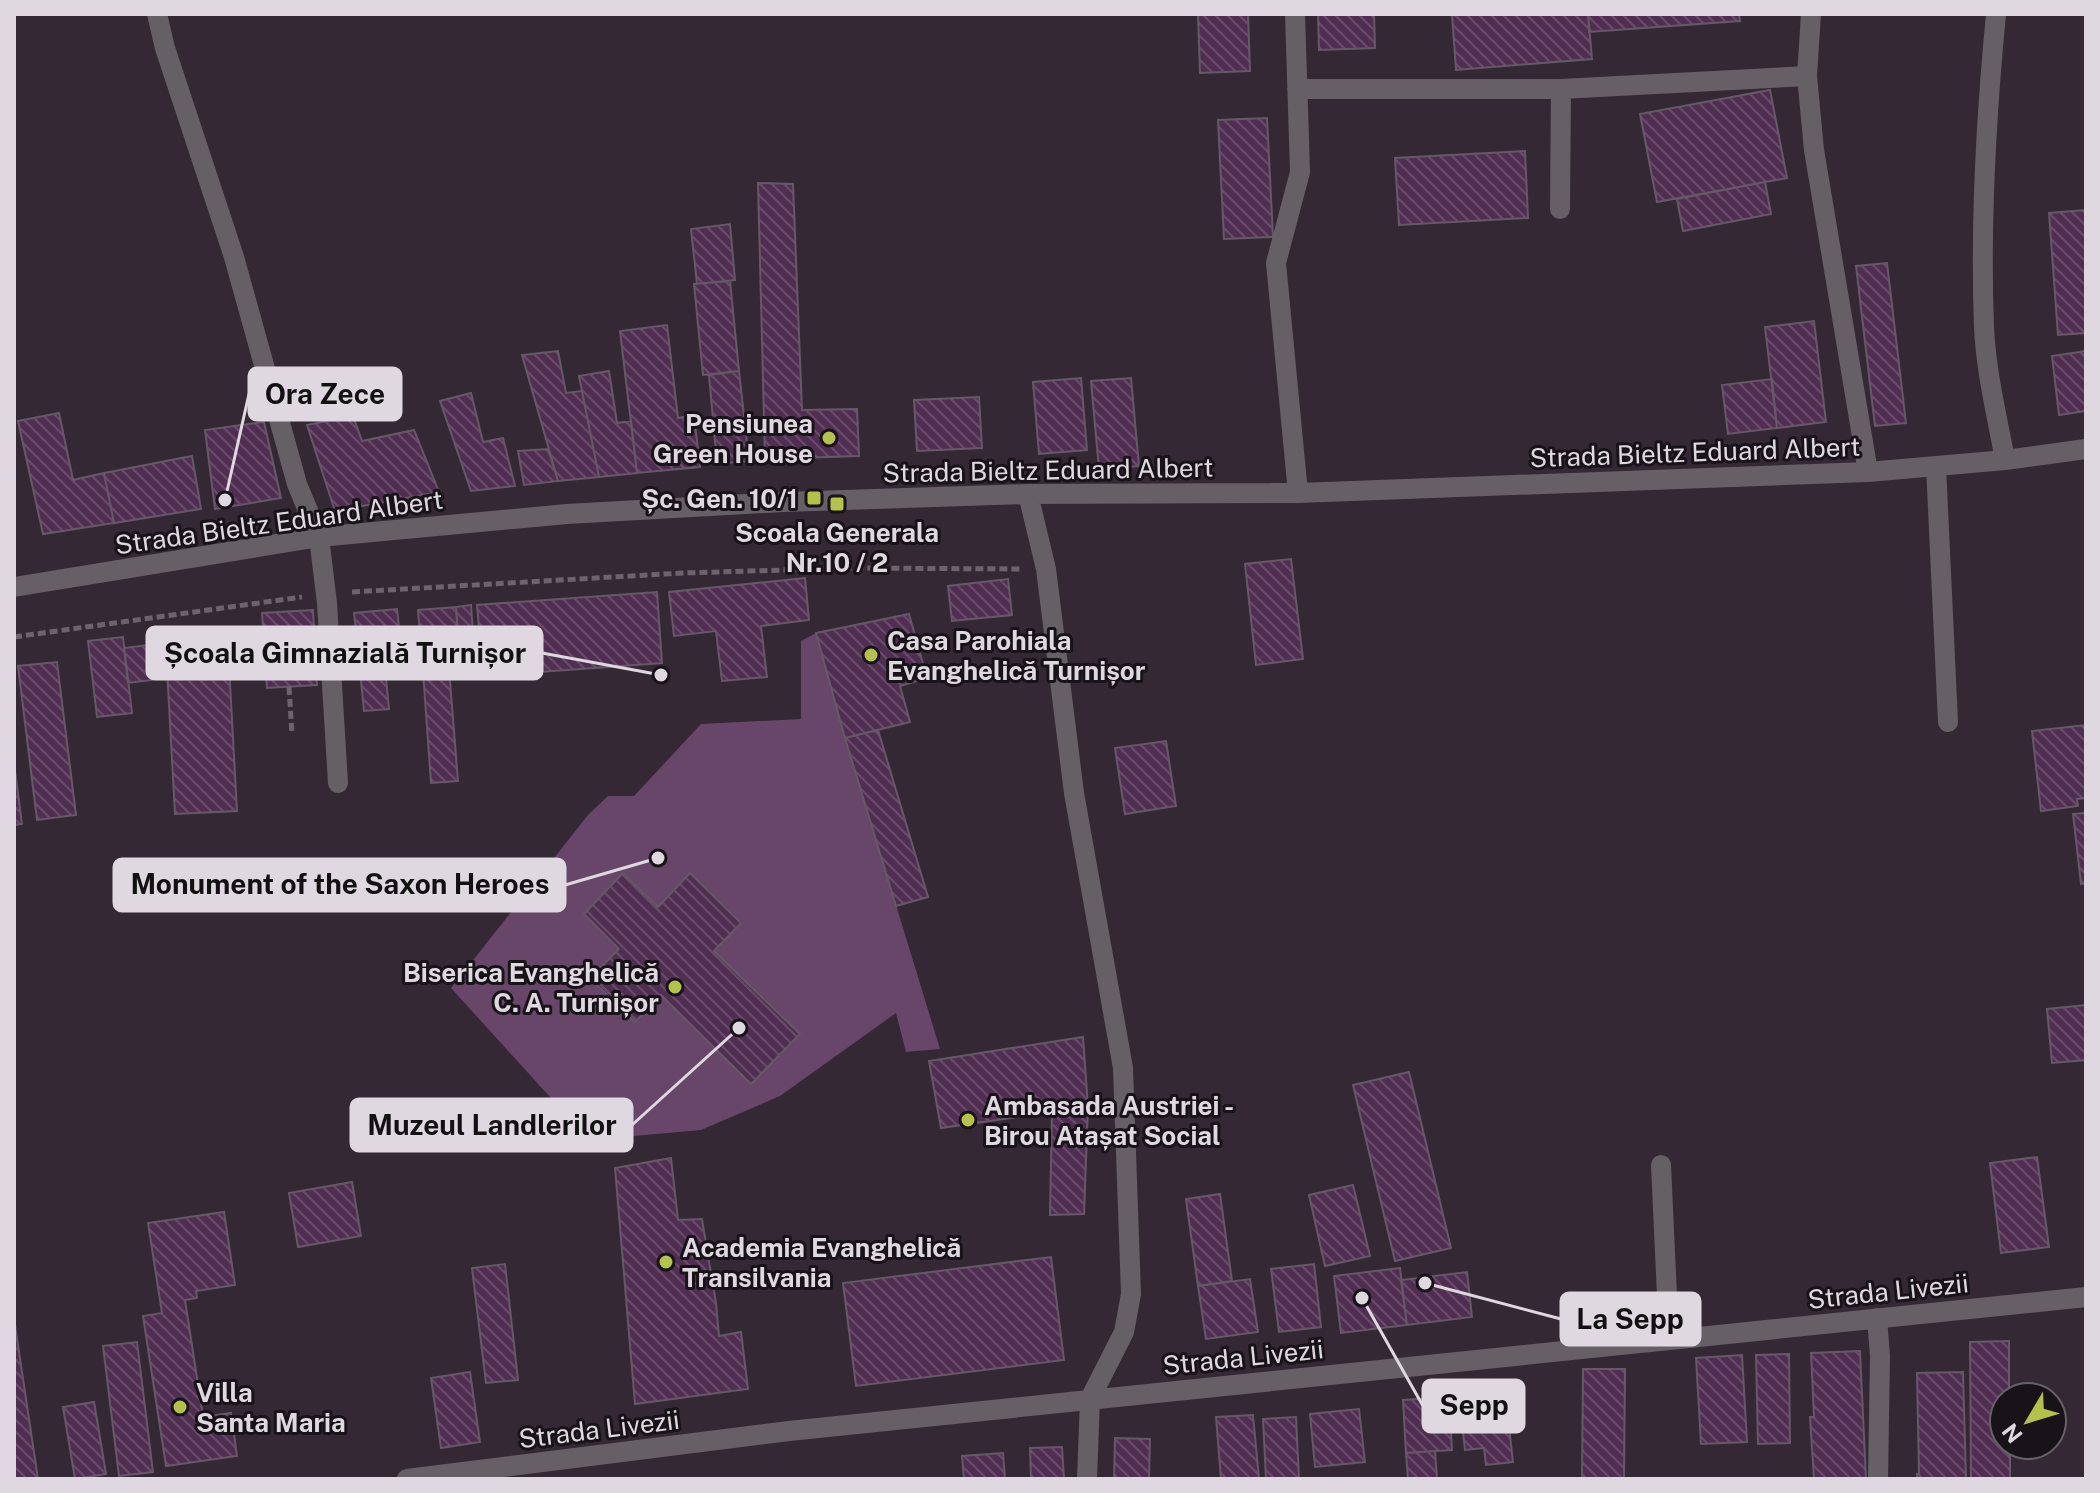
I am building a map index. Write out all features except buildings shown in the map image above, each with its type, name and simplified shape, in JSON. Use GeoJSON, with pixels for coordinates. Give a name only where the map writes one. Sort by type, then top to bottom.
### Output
{"type":"FeatureCollection","features":[{"type":"Feature","properties":{"kind":"street"},"geometry":{"type":"LineString","coordinates":[[157,14],[165,48],[234,257],[297,484],[319,537],[326,594],[338,783]]}},
{"type":"Feature","properties":{"kind":"street"},"geometry":{"type":"LineString","coordinates":[[1295,14],[1300,172],[1276,263],[1298,493]]}},
{"type":"Feature","properties":{"kind":"street"},"geometry":{"type":"LineString","coordinates":[[1811,14],[1807,76],[1814,150],[1868,472]]}},
{"type":"Feature","properties":{"kind":"street"},"geometry":{"type":"LineString","coordinates":[[1996,14],[1983,195],[1984,329],[2005,460]]}},
{"type":"Feature","properties":{"kind":"street"},"geometry":{"type":"LineString","coordinates":[[1297,89],[1561,89],[1807,76]]}},
{"type":"Feature","properties":{"kind":"street"},"geometry":{"type":"LineString","coordinates":[[1560,209],[1561,89]]}},
{"type":"Feature","properties":{"kind":"street","name":"Strada Bieltz Eduard Albert"},"geometry":{"type":"LineString","coordinates":[[14,587],[319,537],[567,514],[783,502],[1028,494],[1298,493],[1868,472],[2005,460],[2086,449]]}},
{"type":"Feature","properties":{"kind":"street"},"geometry":{"type":"LineString","coordinates":[[1936,466],[1948,722]]}},
{"type":"Feature","properties":{"kind":"street"},"geometry":{"type":"LineString","coordinates":[[1028,494],[1046,569],[1074,793],[1123,1068],[1131,1294],[1124,1332],[1090,1399],[1087,1479]]}},
{"type":"Feature","properties":{"kind":"street"},"geometry":{"type":"LineString","coordinates":[[1661,1165],[1669,1339]]}},
{"type":"Feature","properties":{"kind":"street","name":"Strada Livezii"},"geometry":{"type":"LineString","coordinates":[[407,1479],[789,1431],[2086,1297]]}},
{"type":"Feature","properties":{"kind":"street"},"geometry":{"type":"LineString","coordinates":[[1877,1318],[1880,1356],[1878,1479]]}},
{"type":"Feature","properties":{"kind":"path"},"geometry":{"type":"LineString","coordinates":[[14,637],[326,594],[713,572],[852,568],[1046,569]]}},
{"type":"Feature","properties":{"kind":"path"},"geometry":{"type":"LineString","coordinates":[[289,687],[292,734]]}},
{"type":"Feature","properties":{"kind":"shaded area"},"geometry":{"type":"Polygon","coordinates":[[[816,633],[940,1049],[906,1052],[896,1013],[780,1096],[701,1130],[589,1140],[451,988],[588,815],[608,796],[634,796],[701,724],[801,719],[801,641],[816,633]]]}},
{"type":"Feature","properties":{"kind":"place","name":"Pensiunea Green House"},"geometry":{"type":"Point","coordinates":[829,438]}},
{"type":"Feature","properties":{"kind":"place","name":"Șc. Gen. 10/1"},"geometry":{"type":"Point","coordinates":[814,498]}},
{"type":"Feature","properties":{"kind":"place","name":"Ora Zece"},"geometry":{"type":"Point","coordinates":[225,500]}},
{"type":"Feature","properties":{"kind":"place","name":"Scoala Generala Nr.10 / 2"},"geometry":{"type":"Point","coordinates":[837,504]}},
{"type":"Feature","properties":{"kind":"place","name":"Casa Parohiala Evanghelică Turnișor"},"geometry":{"type":"Point","coordinates":[871,655]}},
{"type":"Feature","properties":{"kind":"place","name":"Școala Gimnazială Turnișor"},"geometry":{"type":"Point","coordinates":[661,675]}},
{"type":"Feature","properties":{"kind":"place","name":"Monument of the Saxon Heroes"},"geometry":{"type":"Point","coordinates":[658,858]}},
{"type":"Feature","properties":{"kind":"place","name":"Biserica Evanghelică C. A. Turnișor"},"geometry":{"type":"Point","coordinates":[675,987]}},
{"type":"Feature","properties":{"kind":"place","name":"Muzeul Landlerilor"},"geometry":{"type":"Point","coordinates":[739,1028]}},
{"type":"Feature","properties":{"kind":"place","name":"Ambasada Austriei - Birou Atașat Social"},"geometry":{"type":"Point","coordinates":[968,1120]}},
{"type":"Feature","properties":{"kind":"place","name":"Academia Evanghelică Transilvania"},"geometry":{"type":"Point","coordinates":[666,1262]}},
{"type":"Feature","properties":{"kind":"place","name":"La Sepp"},"geometry":{"type":"Point","coordinates":[1425,1283]}},
{"type":"Feature","properties":{"kind":"place","name":"Sepp"},"geometry":{"type":"Point","coordinates":[1362,1298]}},
{"type":"Feature","properties":{"kind":"place","name":"Villa Santa Maria"},"geometry":{"type":"Point","coordinates":[180,1407]}}]}
